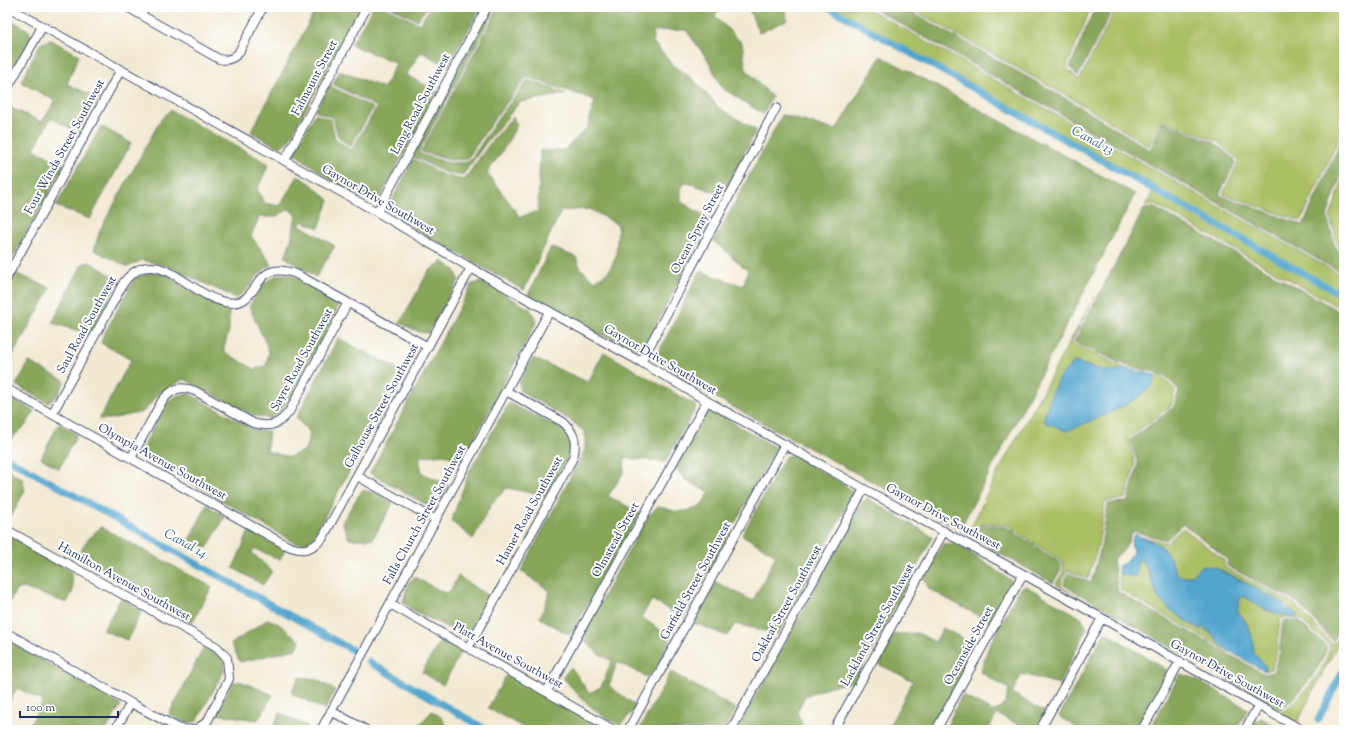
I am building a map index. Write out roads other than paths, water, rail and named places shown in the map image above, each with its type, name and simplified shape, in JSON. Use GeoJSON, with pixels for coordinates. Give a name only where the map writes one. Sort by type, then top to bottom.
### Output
{"type":"FeatureCollection","features":[{"type":"Feature","properties":{"kind":"street","name":"Gaynor Drive Southwest"},"geometry":{"type":"LineString","coordinates":[[8,7],[120,71],[285,160],[377,212],[471,268],[641,362],[707,401],[864,489],[1023,574],[1302,730]]}},
{"type":"Feature","properties":{"kind":"street"},"geometry":{"type":"LineString","coordinates":[[127,7],[219,59],[226,60],[234,57],[239,52],[263,7]]}},
{"type":"Feature","properties":{"kind":"street","name":"Falmount Street"},"geometry":{"type":"LineString","coordinates":[[285,160],[367,7]]}},
{"type":"Feature","properties":{"kind":"street","name":"Lang Road Southwest"},"geometry":{"type":"LineString","coordinates":[[377,212],[487,7]]}},
{"type":"Feature","properties":{"kind":"street"},"geometry":{"type":"LineString","coordinates":[[7,89],[42,26]]}},
{"type":"Feature","properties":{"kind":"street","name":"Four Winds Street Southwest"},"geometry":{"type":"LineString","coordinates":[[7,277],[120,71]]}},
{"type":"Feature","properties":{"kind":"street","name":"Ocean Spray Street"},"geometry":{"type":"LineString","coordinates":[[641,362],[776,108]]}},
{"type":"Feature","properties":{"kind":"street","name":"Saul Road Southwest"},"geometry":{"type":"LineString","coordinates":[[52,414],[124,282],[131,273],[141,267],[152,266],[165,270],[213,298],[234,303],[245,300],[266,274],[274,270],[284,270],[296,274],[347,304],[428,347]]}},
{"type":"Feature","properties":{"kind":"street","name":"Galhouse Street Southwest"},"geometry":{"type":"LineString","coordinates":[[307,550],[315,546],[322,539],[471,268]]}},
{"type":"Feature","properties":{"kind":"street","name":"Sayre Road Southwest"},"geometry":{"type":"LineString","coordinates":[[131,458],[162,401],[169,393],[177,388],[186,387],[195,391],[253,423],[262,426],[273,426],[282,421],[289,412],[347,304]]}},
{"type":"Feature","properties":{"kind":"street","name":"Falls Church Street Southwest"},"geometry":{"type":"LineString","coordinates":[[321,730],[549,312]]}},
{"type":"Feature","properties":{"kind":"street","name":"Olympia Avenue Southwest"},"geometry":{"type":"LineString","coordinates":[[7,388],[286,546],[296,550],[307,550]]}},
{"type":"Feature","properties":{"kind":"street","name":"Hamer Road Southwest"},"geometry":{"type":"LineString","coordinates":[[468,648],[573,458],[576,448],[575,437],[563,422],[506,391]]}},
{"type":"Feature","properties":{"kind":"street","name":"Olmstead Street"},"geometry":{"type":"LineString","coordinates":[[547,691],[707,401]]}},
{"type":"Feature","properties":{"kind":"street","name":"Garfield Street Southwest"},"geometry":{"type":"LineString","coordinates":[[628,730],[785,444]]}},
{"type":"Feature","properties":{"kind":"street"},"geometry":{"type":"LineString","coordinates":[[357,476],[436,520]]}},
{"type":"Feature","properties":{"kind":"street","name":"Oakleaf Street Southwest"},"geometry":{"type":"LineString","coordinates":[[731,730],[864,489]]}},
{"type":"Feature","properties":{"kind":"street","name":"Hamilton Avenue Southwest"},"geometry":{"type":"LineString","coordinates":[[7,530],[216,647],[227,658],[230,679],[207,722],[195,730],[180,728],[131,703]]}},
{"type":"Feature","properties":{"kind":"street","name":"Lackland Street Southwest"},"geometry":{"type":"LineString","coordinates":[[834,730],[944,531]]}},
{"type":"Feature","properties":{"kind":"street","name":"Oceanside Street"},"geometry":{"type":"LineString","coordinates":[[936,730],[1023,574]]}},
{"type":"Feature","properties":{"kind":"street","name":"Platt Avenue Southwest"},"geometry":{"type":"LineString","coordinates":[[390,604],[614,730]]}},
{"type":"Feature","properties":{"kind":"street"},"geometry":{"type":"LineString","coordinates":[[1040,730],[1102,618]]}},
{"type":"Feature","properties":{"kind":"street"},"geometry":{"type":"LineString","coordinates":[[7,633],[131,703],[115,730]]}},
{"type":"Feature","properties":{"kind":"street"},"geometry":{"type":"LineString","coordinates":[[1142,730],[1180,661]]}},
{"type":"Feature","properties":{"kind":"street"},"geometry":{"type":"LineString","coordinates":[[1245,730],[1258,706]]}},
{"type":"Feature","properties":{"kind":"street"},"geometry":{"type":"LineString","coordinates":[[331,711],[366,730]]}},
{"type":"Feature","properties":{"kind":"water"},"geometry":{"type":"Polygon","coordinates":[[[1074,362],[1097,369],[1111,371],[1127,369],[1155,375],[1154,383],[1134,400],[1067,431],[1045,422],[1044,418],[1052,392],[1059,378],[1074,362]]]}},
{"type":"Feature","properties":{"kind":"water"},"geometry":{"type":"Polygon","coordinates":[[[1135,534],[1162,546],[1181,577],[1191,576],[1201,566],[1214,567],[1280,601],[1287,609],[1297,614],[1295,618],[1289,617],[1265,609],[1241,596],[1237,611],[1252,636],[1252,651],[1266,667],[1264,671],[1227,650],[1218,642],[1214,635],[1203,627],[1200,629],[1161,602],[1146,567],[1139,559],[1137,562],[1136,577],[1119,574],[1118,566],[1127,561],[1133,552],[1131,542],[1135,534]]]}},
{"type":"Feature","properties":{"kind":"waterway","name":"Canal 13"},"geometry":{"type":"LineString","coordinates":[[828,7],[1344,296]]}},
{"type":"Feature","properties":{"kind":"waterway","name":"Canal 14"},"geometry":{"type":"LineString","coordinates":[[7,458],[352,650]]}},
{"type":"Feature","properties":{"kind":"waterway","name":"Canal 14"},"geometry":{"type":"LineString","coordinates":[[369,662],[487,730]]}},
{"type":"Feature","properties":{"kind":"waterway"},"geometry":{"type":"LineString","coordinates":[[1318,720],[1344,669]]}}]}
